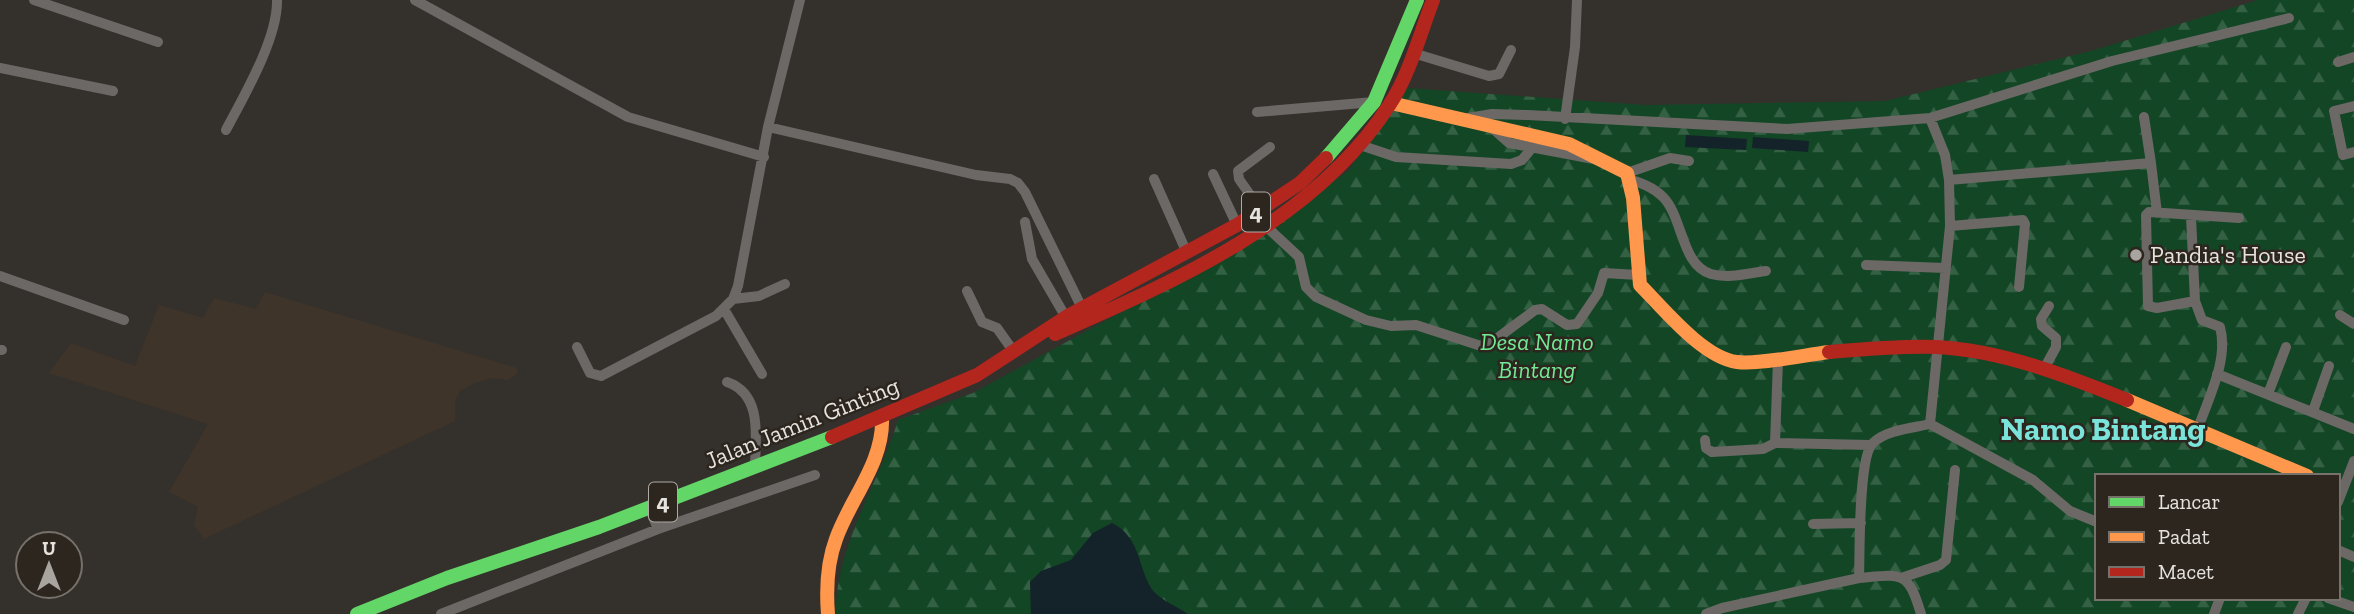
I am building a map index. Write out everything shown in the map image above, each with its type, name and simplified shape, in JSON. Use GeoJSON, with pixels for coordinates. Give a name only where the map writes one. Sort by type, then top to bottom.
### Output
{"type":"FeatureCollection","features":[{"type":"Feature","properties":{"kind":"main road","name":"Jalan Jamin Ginting"},"geometry":{"type":"LineString","coordinates":[[1069,322],[1082,308],[1237,225],[1289,191],[1330,155],[1374,102],[1401,46],[1418,0]]}},
{"type":"Feature","properties":{"kind":"main road","name":"Jalan Jamin Ginting"},"geometry":{"type":"LineString","coordinates":[[357,614],[882,418],[977,375],[1069,322],[1160,284],[1268,223],[1318,186],[1360,145],[1391,103],[1433,0]]}},
{"type":"Feature","properties":{"kind":"main road"},"geometry":{"type":"LineString","coordinates":[[1391,103],[1569,144],[1606,160],[1628,176],[1634,209],[1638,275],[1646,292],[1699,343],[1714,353],[1737,362],[1778,360],[1860,349],[1937,347],[1985,353],[2044,369],[2127,399],[2302,474]]}},
{"type":"Feature","properties":{"kind":"main road"},"geometry":{"type":"LineString","coordinates":[[828,614],[827,584],[832,551],[882,439],[882,418]]}},
{"type":"Feature","properties":{"kind":"street"},"geometry":{"type":"LineString","coordinates":[[34,0],[50,2],[158,42]]}},
{"type":"Feature","properties":{"kind":"street"},"geometry":{"type":"LineString","coordinates":[[226,130],[254,77],[275,15],[276,0]]}},
{"type":"Feature","properties":{"kind":"street"},"geometry":{"type":"LineString","coordinates":[[415,0],[628,117],[764,158]]}},
{"type":"Feature","properties":{"kind":"street"},"geometry":{"type":"LineString","coordinates":[[577,347],[590,373],[601,376],[710,320],[733,299],[738,286],[768,127],[800,0]]}},
{"type":"Feature","properties":{"kind":"street"},"geometry":{"type":"LineString","coordinates":[[1565,119],[1575,47],[1577,0]]}},
{"type":"Feature","properties":{"kind":"street"},"geometry":{"type":"LineString","coordinates":[[1464,119],[1492,114],[1787,129],[1930,118],[2112,61],[2289,18]]}},
{"type":"Feature","properties":{"kind":"street"},"geometry":{"type":"LineString","coordinates":[[1413,53],[1489,76],[1499,74],[1511,50]]}},
{"type":"Feature","properties":{"kind":"street"},"geometry":{"type":"LineString","coordinates":[[2338,62],[2354,57]]}},
{"type":"Feature","properties":{"kind":"street"},"geometry":{"type":"LineString","coordinates":[[0,68],[113,91]]}},
{"type":"Feature","properties":{"kind":"street"},"geometry":{"type":"LineString","coordinates":[[1257,112],[1374,102]]}},
{"type":"Feature","properties":{"kind":"street"},"geometry":{"type":"LineString","coordinates":[[2354,106],[2334,111],[2343,155],[2354,152]]}},
{"type":"Feature","properties":{"kind":"street"},"geometry":{"type":"LineString","coordinates":[[2144,117],[2157,213]]}},
{"type":"Feature","properties":{"kind":"street"},"geometry":{"type":"LineString","coordinates":[[1930,118],[1945,155],[1950,180],[1950,226],[1930,424]]}},
{"type":"Feature","properties":{"kind":"street"},"geometry":{"type":"LineString","coordinates":[[1490,126],[1508,143],[1587,160],[1606,160]]}},
{"type":"Feature","properties":{"kind":"street"},"geometry":{"type":"LineString","coordinates":[[768,127],[976,175],[1014,180],[1025,192],[1082,308]]}},
{"type":"Feature","properties":{"kind":"street"},"geometry":{"type":"LineString","coordinates":[[1360,145],[1396,157],[1511,164],[1522,160],[1531,149]]}},
{"type":"Feature","properties":{"kind":"street"},"geometry":{"type":"LineString","coordinates":[[1260,209],[1239,178],[1238,171],[1270,148]]}},
{"type":"Feature","properties":{"kind":"street"},"geometry":{"type":"LineString","coordinates":[[1628,176],[1670,158],[1689,161]]}},
{"type":"Feature","properties":{"kind":"street"},"geometry":{"type":"LineString","coordinates":[[1950,180],[2151,163]]}},
{"type":"Feature","properties":{"kind":"street"},"geometry":{"type":"LineString","coordinates":[[1213,174],[1237,225]]}},
{"type":"Feature","properties":{"kind":"street"},"geometry":{"type":"LineString","coordinates":[[1628,176],[1664,198],[1676,216],[1692,259],[1703,271],[1726,276],[1766,271]]}},
{"type":"Feature","properties":{"kind":"street"},"geometry":{"type":"LineString","coordinates":[[1154,179],[1187,253]]}},
{"type":"Feature","properties":{"kind":"street"},"geometry":{"type":"LineString","coordinates":[[2194,301],[2157,308],[2148,306],[2146,215],[2149,212],[2191,217],[2239,218]]}},
{"type":"Feature","properties":{"kind":"street"},"geometry":{"type":"LineString","coordinates":[[2191,217],[2194,301],[2203,320],[2221,328],[2222,352],[2197,430]]}},
{"type":"Feature","properties":{"kind":"street"},"geometry":{"type":"LineString","coordinates":[[1950,226],[2023,220],[2025,224],[2019,287]]}},
{"type":"Feature","properties":{"kind":"street"},"geometry":{"type":"LineString","coordinates":[[1025,222],[1032,259],[1069,322]]}},
{"type":"Feature","properties":{"kind":"street"},"geometry":{"type":"LineString","coordinates":[[1268,223],[1271,231],[1299,257],[1306,287],[1316,297],[1366,320],[1391,326],[1416,325],[1480,346],[1492,342],[1535,310],[1542,309],[1567,324],[1577,324],[1598,293],[1604,273],[1638,275]]}},
{"type":"Feature","properties":{"kind":"street"},"geometry":{"type":"LineString","coordinates":[[1866,265],[1945,268]]}},
{"type":"Feature","properties":{"kind":"street"},"geometry":{"type":"LineString","coordinates":[[0,276],[124,320]]}},
{"type":"Feature","properties":{"kind":"street"},"geometry":{"type":"LineString","coordinates":[[733,299],[760,296],[785,284]]}},
{"type":"Feature","properties":{"kind":"street"},"geometry":{"type":"LineString","coordinates":[[967,291],[982,322],[997,328],[1017,350]]}},
{"type":"Feature","properties":{"kind":"street"},"geometry":{"type":"LineString","coordinates":[[2044,369],[2056,347],[2056,338],[2042,326],[2042,319],[2049,306]]}},
{"type":"Feature","properties":{"kind":"street"},"geometry":{"type":"LineString","coordinates":[[724,309],[762,374]]}},
{"type":"Feature","properties":{"kind":"street"},"geometry":{"type":"LineString","coordinates":[[2340,315],[2354,324]]}},
{"type":"Feature","properties":{"kind":"street"},"geometry":{"type":"LineString","coordinates":[[2268,394],[2286,347]]}},
{"type":"Feature","properties":{"kind":"street"},"geometry":{"type":"LineString","coordinates":[[1775,443],[1778,360]]}},
{"type":"Feature","properties":{"kind":"street"},"geometry":{"type":"LineString","coordinates":[[2313,411],[2329,366]]}},
{"type":"Feature","properties":{"kind":"street"},"geometry":{"type":"LineString","coordinates":[[2217,374],[2354,429]]}},
{"type":"Feature","properties":{"kind":"street"},"geometry":{"type":"LineString","coordinates":[[727,382],[739,386],[751,401],[755,418],[755,466]]}},
{"type":"Feature","properties":{"kind":"street"},"geometry":{"type":"LineString","coordinates":[[1859,578],[1866,455],[1870,445],[1882,437],[1930,424],[2033,480],[2061,504],[2095,521]]}},
{"type":"Feature","properties":{"kind":"street"},"geometry":{"type":"LineString","coordinates":[[1705,440],[1706,448],[1712,452],[1763,449],[1775,443],[1870,445]]}},
{"type":"Feature","properties":{"kind":"street"},"geometry":{"type":"LineString","coordinates":[[2354,460],[2340,490],[2354,495]]}},
{"type":"Feature","properties":{"kind":"street"},"geometry":{"type":"LineString","coordinates":[[1904,577],[1940,565],[1946,560],[1955,470]]}},
{"type":"Feature","properties":{"kind":"street"},"geometry":{"type":"LineString","coordinates":[[442,614],[658,529],[815,475]]}},
{"type":"Feature","properties":{"kind":"street"},"geometry":{"type":"LineString","coordinates":[[649,507],[658,529]]}},
{"type":"Feature","properties":{"kind":"street"},"geometry":{"type":"LineString","coordinates":[[1813,524],[1861,523]]}},
{"type":"Feature","properties":{"kind":"street"},"geometry":{"type":"LineString","coordinates":[[1705,614],[1859,578],[1896,574],[1904,577],[1912,586],[1921,614]]}},
{"type":"Feature","properties":{"kind":"street"},"geometry":{"type":"LineString","coordinates":[[2334,600],[2354,607]]}},
{"type":"Feature","properties":{"kind":"shaded area"},"geometry":{"type":"Polygon","coordinates":[[[1686,135],[1747,139],[1746,150],[1685,147],[1686,135]]]}},
{"type":"Feature","properties":{"kind":"shaded area"},"geometry":{"type":"Polygon","coordinates":[[[1753,137],[1809,141],[1808,152],[1752,148],[1753,137]]]}},
{"type":"Feature","properties":{"kind":"shaded area"},"geometry":{"type":"Polygon","coordinates":[[[265,292],[517,368],[517,374],[508,380],[492,378],[475,383],[460,391],[455,402],[455,421],[204,539],[194,525],[198,507],[169,492],[208,424],[49,373],[71,343],[135,366],[159,305],[203,318],[214,298],[256,309],[265,292]]]}},
{"type":"Feature","properties":{"kind":"shaded area"},"geometry":{"type":"Polygon","coordinates":[[[1112,523],[1133,543],[1146,579],[1154,592],[1188,614],[1031,614],[1030,582],[1041,571],[1071,560],[1093,533],[1112,523]]]}},
{"type":"Feature","properties":{"kind":"green space","name":"Desa Namo Bintang"},"geometry":{"type":"Polygon","coordinates":[[[2258,0],[2354,0],[2354,614],[836,614],[838,589],[850,540],[898,420],[973,393],[1248,243],[1349,170],[1392,109],[1394,87],[1645,105],[1885,101],[2091,51],[2258,0]]]}},
{"type":"Feature","properties":{"kind":"traffic: fast"},"geometry":{"type":"LineString","coordinates":[[1326,158],[1374,102],[1417,0]]}},
{"type":"Feature","properties":{"kind":"traffic: fast"},"geometry":{"type":"LineString","coordinates":[[357,614],[447,578],[599,527],[832,437]]}},
{"type":"Feature","properties":{"kind":"traffic: slow"},"geometry":{"type":"LineString","coordinates":[[1391,103],[1569,144],[1627,173],[1633,198],[1640,285],[1684,331],[1711,352],[1747,363],[1829,352]]}},
{"type":"Feature","properties":{"kind":"traffic: slow"},"geometry":{"type":"LineString","coordinates":[[2127,400],[2302,474]]}},
{"type":"Feature","properties":{"kind":"traffic: slow"},"geometry":{"type":"LineString","coordinates":[[828,614],[828,576],[833,548],[878,450],[882,418]]}},
{"type":"Feature","properties":{"kind":"traffic: jam"},"geometry":{"type":"LineString","coordinates":[[1055,334],[1195,269],[1283,214],[1323,181],[1359,145],[1390,104],[1409,66],[1433,0]]}},
{"type":"Feature","properties":{"kind":"traffic: jam"},"geometry":{"type":"LineString","coordinates":[[832,437],[977,375],[1066,317],[1237,225],[1300,183],[1326,158]]}},
{"type":"Feature","properties":{"kind":"traffic: jam"},"geometry":{"type":"LineString","coordinates":[[1829,352],[1936,347],[1985,353],[2034,366],[2127,400]]}},
{"type":"Feature","properties":{"kind":"place","name":"Pandia's House"},"geometry":{"type":"Point","coordinates":[2136,255]}},
{"type":"Feature","properties":{"kind":"district","name":"Namo Bintang"},"geometry":{"type":"Point","coordinates":[2103,429]}}]}
